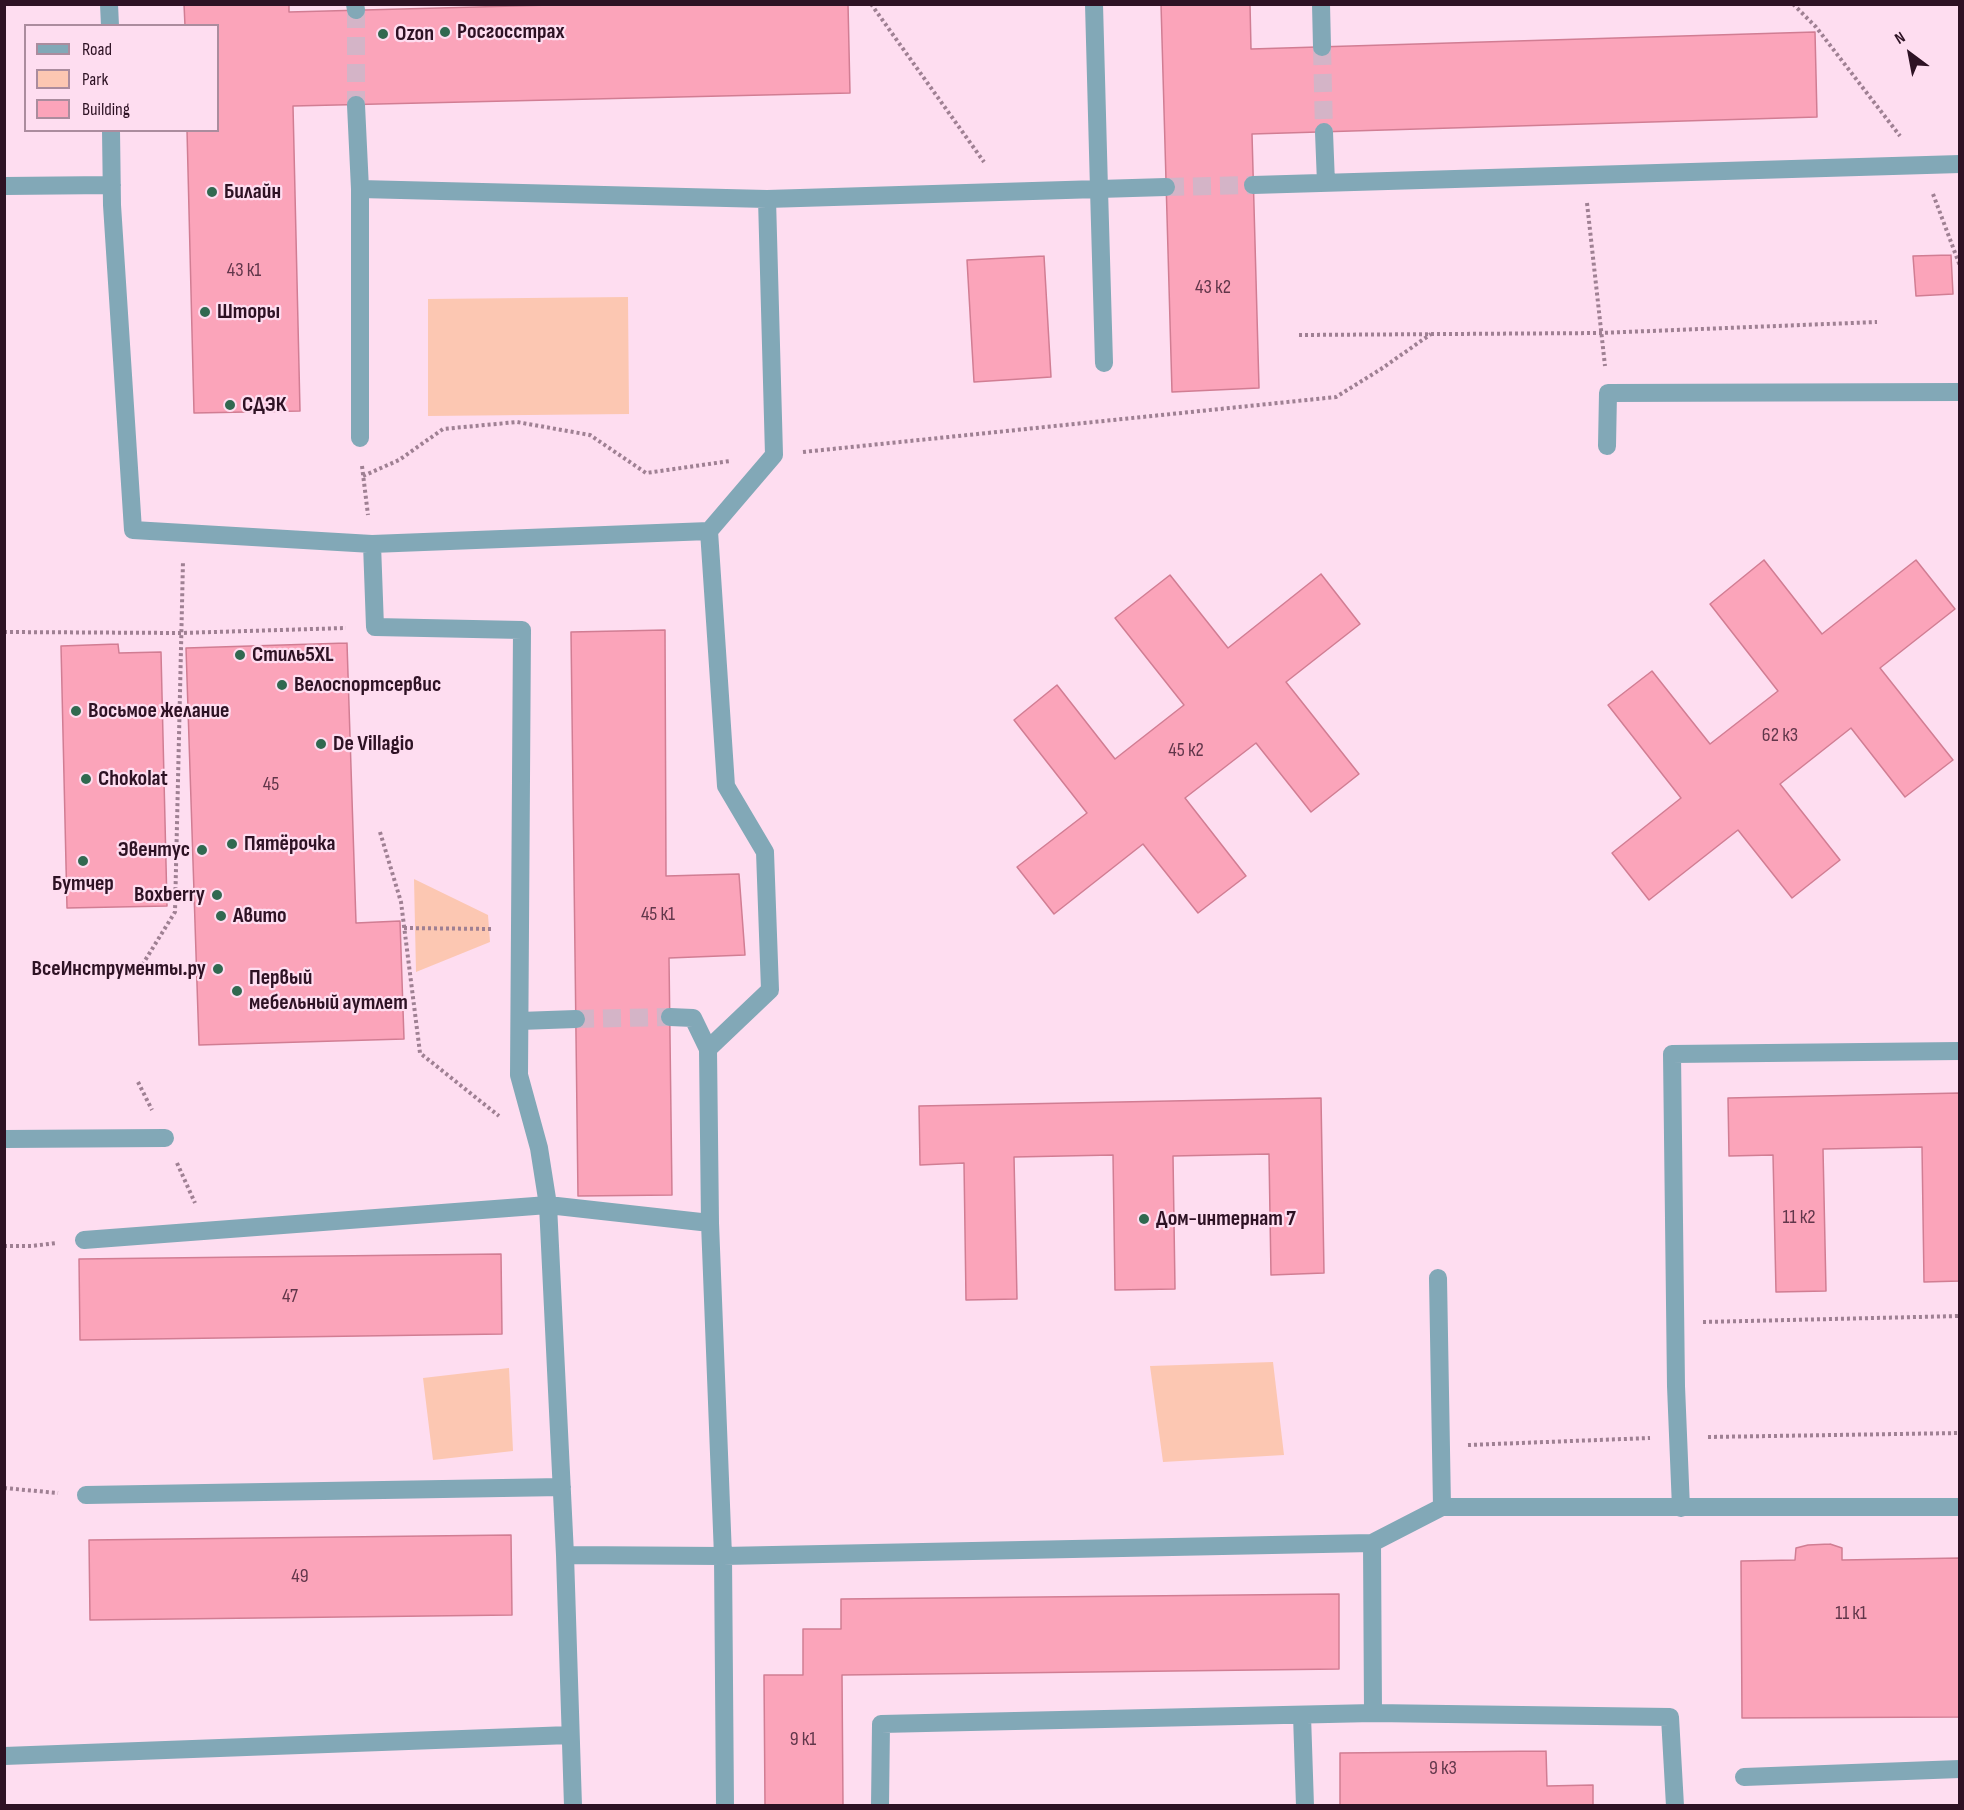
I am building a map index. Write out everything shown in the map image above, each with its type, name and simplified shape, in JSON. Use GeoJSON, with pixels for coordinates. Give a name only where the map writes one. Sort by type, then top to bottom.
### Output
{"type":"FeatureCollection","features":[{"type":"Feature","properties":{"kind":"lane"},"geometry":{"type":"LineString","coordinates":[[109,4],[110,24]]}},
{"type":"Feature","properties":{"kind":"lane"},"geometry":{"type":"LineString","coordinates":[[1094,4],[1104,363]]}},
{"type":"Feature","properties":{"kind":"lane"},"geometry":{"type":"LineString","coordinates":[[1321,4],[1322,47]]}},
{"type":"Feature","properties":{"kind":"lane"},"geometry":{"type":"LineString","coordinates":[[356,105],[360,189],[360,438]]}},
{"type":"Feature","properties":{"kind":"lane"},"geometry":{"type":"LineString","coordinates":[[111,132],[112,185],[134,530],[372,544],[709,531]]}},
{"type":"Feature","properties":{"kind":"lane"},"geometry":{"type":"LineString","coordinates":[[1324,132],[1326,183]]}},
{"type":"Feature","properties":{"kind":"lane"},"geometry":{"type":"LineString","coordinates":[[1253,185],[1959,164]]}},
{"type":"Feature","properties":{"kind":"lane"},"geometry":{"type":"LineString","coordinates":[[4,186],[112,185]]}},
{"type":"Feature","properties":{"kind":"lane"},"geometry":{"type":"LineString","coordinates":[[360,189],[767,200],[1166,187]]}},
{"type":"Feature","properties":{"kind":"lane"},"geometry":{"type":"LineString","coordinates":[[708,1049],[770,990],[765,852],[726,786],[709,531],[774,455],[767,200]]}},
{"type":"Feature","properties":{"kind":"lane"},"geometry":{"type":"LineString","coordinates":[[1607,446],[1608,393],[1959,392]]}},
{"type":"Feature","properties":{"kind":"lane"},"geometry":{"type":"LineString","coordinates":[[372,544],[375,627],[522,630],[519,1075],[539,1148],[548,1205],[565,1555],[573,1806]]}},
{"type":"Feature","properties":{"kind":"lane"},"geometry":{"type":"LineString","coordinates":[[670,1017],[693,1018],[708,1049],[710,1223],[723,1556],[725,1806]]}},
{"type":"Feature","properties":{"kind":"lane"},"geometry":{"type":"LineString","coordinates":[[520,1021],[576,1019]]}},
{"type":"Feature","properties":{"kind":"lane"},"geometry":{"type":"LineString","coordinates":[[1681,1508],[1672,1054],[1959,1052]]}},
{"type":"Feature","properties":{"kind":"lane"},"geometry":{"type":"LineString","coordinates":[[4,1139],[165,1138]]}},
{"type":"Feature","properties":{"kind":"lane"},"geometry":{"type":"LineString","coordinates":[[84,1240],[548,1205],[710,1223]]}},
{"type":"Feature","properties":{"kind":"lane"},"geometry":{"type":"LineString","coordinates":[[1438,1278],[1442,1507]]}},
{"type":"Feature","properties":{"kind":"lane"},"geometry":{"type":"LineString","coordinates":[[86,1495],[562,1487]]}},
{"type":"Feature","properties":{"kind":"lane"},"geometry":{"type":"LineString","coordinates":[[565,1555],[723,1556],[1372,1543],[1442,1507],[1959,1508]]}},
{"type":"Feature","properties":{"kind":"lane"},"geometry":{"type":"LineString","coordinates":[[1372,1543],[1373,1713]]}},
{"type":"Feature","properties":{"kind":"lane"},"geometry":{"type":"LineString","coordinates":[[880,1806],[881,1724],[1373,1713],[1670,1717],[1675,1806]]}},
{"type":"Feature","properties":{"kind":"lane"},"geometry":{"type":"LineString","coordinates":[[1302,1715],[1305,1806]]}},
{"type":"Feature","properties":{"kind":"lane"},"geometry":{"type":"LineString","coordinates":[[4,1756],[570,1735]]}},
{"type":"Feature","properties":{"kind":"lane"},"geometry":{"type":"LineString","coordinates":[[1744,1777],[1959,1769]]}},
{"type":"Feature","properties":{"kind":"path"},"geometry":{"type":"LineString","coordinates":[[871,4],[1006,192]]}},
{"type":"Feature","properties":{"kind":"path"},"geometry":{"type":"LineString","coordinates":[[1793,4],[1816,27],[1923,165],[1959,266]]}},
{"type":"Feature","properties":{"kind":"path"},"geometry":{"type":"LineString","coordinates":[[1584,175],[1608,393]]}},
{"type":"Feature","properties":{"kind":"path"},"geometry":{"type":"LineString","coordinates":[[1299,335],[1600,333],[1877,322]]}},
{"type":"Feature","properties":{"kind":"path"},"geometry":{"type":"LineString","coordinates":[[363,476],[399,460],[443,429],[517,422],[590,435],[646,473],[774,455],[1336,397],[1431,334]]}},
{"type":"Feature","properties":{"kind":"path"},"geometry":{"type":"LineString","coordinates":[[360,438],[372,544]]}},
{"type":"Feature","properties":{"kind":"path"},"geometry":{"type":"LineString","coordinates":[[136,975],[175,912],[183,533]]}},
{"type":"Feature","properties":{"kind":"path"},"geometry":{"type":"LineString","coordinates":[[4,632],[181,633],[375,627]]}},
{"type":"Feature","properties":{"kind":"path"},"geometry":{"type":"LineString","coordinates":[[380,832],[401,902],[420,1053],[539,1148]]}},
{"type":"Feature","properties":{"kind":"path"},"geometry":{"type":"LineString","coordinates":[[404,928],[520,928]]}},
{"type":"Feature","properties":{"kind":"path"},"geometry":{"type":"LineString","coordinates":[[165,1138],[208,1231]]}},
{"type":"Feature","properties":{"kind":"path"},"geometry":{"type":"LineString","coordinates":[[4,1246],[31,1246]]}},
{"type":"Feature","properties":{"kind":"path"},"geometry":{"type":"LineString","coordinates":[[1676,1323],[1959,1316]]}},
{"type":"Feature","properties":{"kind":"path"},"geometry":{"type":"LineString","coordinates":[[4,1488],[86,1495]]}},
{"type":"Feature","properties":{"kind":"green space"},"geometry":{"type":"Polygon","coordinates":[[[628,297],[629,414],[428,416],[428,299],[628,297]]]}},
{"type":"Feature","properties":{"kind":"green space"},"geometry":{"type":"Polygon","coordinates":[[[414,879],[488,915],[490,942],[416,972],[414,879]]]}},
{"type":"Feature","properties":{"kind":"green space"},"geometry":{"type":"Polygon","coordinates":[[[1273,1362],[1284,1455],[1163,1462],[1150,1366],[1273,1362]]]}},
{"type":"Feature","properties":{"kind":"green space"},"geometry":{"type":"Polygon","coordinates":[[[509,1368],[513,1451],[433,1460],[423,1378],[509,1368]]]}},
{"type":"Feature","properties":{"kind":"building"},"geometry":{"type":"Polygon","coordinates":[[[184,4],[289,4],[289,12],[589,4],[848,4],[850,93],[293,106],[300,411],[194,413],[187,132],[219,132],[219,24],[185,24],[184,4]]]}},
{"type":"Feature","properties":{"kind":"building"},"geometry":{"type":"Polygon","coordinates":[[[1161,4],[1250,4],[1251,49],[1815,32],[1817,117],[1252,134],[1259,388],[1172,392],[1161,4]]]}},
{"type":"Feature","properties":{"kind":"building"},"geometry":{"type":"Polygon","coordinates":[[[1951,255],[1953,294],[1916,296],[1913,256],[1951,255]]]}},
{"type":"Feature","properties":{"kind":"building"},"geometry":{"type":"Polygon","coordinates":[[[1044,256],[1051,377],[974,382],[967,260],[1044,256]]]}},
{"type":"Feature","properties":{"kind":"building"},"geometry":{"type":"Polygon","coordinates":[[[1764,560],[1822,634],[1916,560],[1955,609],[1880,668],[1953,760],[1905,797],[1851,728],[1780,784],[1840,860],[1792,898],[1738,830],[1649,900],[1612,853],[1681,798],[1608,705],[1652,671],[1710,744],[1778,691],[1710,604],[1764,560]]]}},
{"type":"Feature","properties":{"kind":"building"},"geometry":{"type":"Polygon","coordinates":[[[1321,574],[1360,624],[1286,682],[1359,774],[1311,812],[1256,743],[1185,798],[1246,876],[1198,913],[1143,844],[1054,914],[1017,867],[1087,813],[1014,720],[1057,685],[1115,759],[1184,705],[1115,618],[1170,575],[1228,648],[1321,574]]]}},
{"type":"Feature","properties":{"kind":"building"},"geometry":{"type":"Polygon","coordinates":[[[665,630],[666,876],[739,874],[745,955],[669,958],[672,1195],[578,1196],[571,632],[665,630]]]}},
{"type":"Feature","properties":{"kind":"building"},"geometry":{"type":"Polygon","coordinates":[[[347,643],[356,923],[400,921],[404,1039],[199,1045],[186,648],[347,643]]]}},
{"type":"Feature","properties":{"kind":"building"},"geometry":{"type":"Polygon","coordinates":[[[118,644],[119,653],[161,652],[167,906],[67,908],[61,646],[118,644]]]}},
{"type":"Feature","properties":{"kind":"building"},"geometry":{"type":"Polygon","coordinates":[[[1960,1093],[1960,1281],[1924,1282],[1922,1147],[1823,1149],[1826,1291],[1776,1292],[1773,1155],[1729,1156],[1728,1098],[1960,1093]]]}},
{"type":"Feature","properties":{"kind":"building","name":"Дом-интернат 7"},"geometry":{"type":"Polygon","coordinates":[[[1321,1098],[1324,1273],[1271,1275],[1269,1154],[1173,1156],[1175,1289],[1115,1290],[1113,1155],[1014,1157],[1017,1299],[966,1300],[964,1163],[920,1165],[919,1106],[1321,1098]]]}},
{"type":"Feature","properties":{"kind":"building"},"geometry":{"type":"Polygon","coordinates":[[[501,1254],[502,1334],[80,1340],[79,1259],[501,1254]]]}},
{"type":"Feature","properties":{"kind":"building"},"geometry":{"type":"Polygon","coordinates":[[[511,1535],[512,1615],[90,1620],[89,1540],[511,1535]]]}},
{"type":"Feature","properties":{"kind":"building"},"geometry":{"type":"Polygon","coordinates":[[[1830,1544],[1842,1548],[1842,1560],[1960,1558],[1960,1717],[1742,1718],[1741,1561],[1795,1560],[1796,1548],[1830,1544]]]}},
{"type":"Feature","properties":{"kind":"building"},"geometry":{"type":"Polygon","coordinates":[[[1339,1594],[1339,1669],[842,1675],[843,1806],[765,1806],[764,1675],[803,1675],[803,1629],[841,1629],[841,1599],[1339,1594]]]}},
{"type":"Feature","properties":{"kind":"building"},"geometry":{"type":"Polygon","coordinates":[[[1546,1751],[1547,1786],[1593,1785],[1593,1806],[1340,1806],[1340,1753],[1546,1751]]]}},
{"type":"Feature","properties":{"kind":"tunnel"},"geometry":{"type":"LineString","coordinates":[[356,10],[356,105]]}},
{"type":"Feature","properties":{"kind":"tunnel"},"geometry":{"type":"LineString","coordinates":[[1322,47],[1324,132]]}},
{"type":"Feature","properties":{"kind":"tunnel"},"geometry":{"type":"LineString","coordinates":[[1166,187],[1253,185]]}},
{"type":"Feature","properties":{"kind":"tunnel"},"geometry":{"type":"LineString","coordinates":[[576,1019],[670,1017]]}},
{"type":"Feature","properties":{"kind":"place","name":"Росгосстрах"},"geometry":{"type":"Point","coordinates":[445,32]}},
{"type":"Feature","properties":{"kind":"place","name":"Ozon"},"geometry":{"type":"Point","coordinates":[383,34]}},
{"type":"Feature","properties":{"kind":"place","name":"Билайн"},"geometry":{"type":"Point","coordinates":[212,192]}},
{"type":"Feature","properties":{"kind":"place","name":"Шторы"},"geometry":{"type":"Point","coordinates":[205,312]}},
{"type":"Feature","properties":{"kind":"place","name":"СДЭК"},"geometry":{"type":"Point","coordinates":[230,405]}},
{"type":"Feature","properties":{"kind":"place","name":"Стиль5XL"},"geometry":{"type":"Point","coordinates":[240,655]}},
{"type":"Feature","properties":{"kind":"place","name":"Велоспортсервис"},"geometry":{"type":"Point","coordinates":[282,685]}},
{"type":"Feature","properties":{"kind":"place","name":"Восьмое желание"},"geometry":{"type":"Point","coordinates":[76,711]}},
{"type":"Feature","properties":{"kind":"place","name":"De Villagio"},"geometry":{"type":"Point","coordinates":[321,744]}},
{"type":"Feature","properties":{"kind":"place","name":"Chokolat"},"geometry":{"type":"Point","coordinates":[86,779]}},
{"type":"Feature","properties":{"kind":"place","name":"Пятёрочка"},"geometry":{"type":"Point","coordinates":[232,844]}},
{"type":"Feature","properties":{"kind":"place","name":"Эвентус"},"geometry":{"type":"Point","coordinates":[202,850]}},
{"type":"Feature","properties":{"kind":"place","name":"Бутчер"},"geometry":{"type":"Point","coordinates":[83,861]}},
{"type":"Feature","properties":{"kind":"place","name":"Boxberry"},"geometry":{"type":"Point","coordinates":[217,895]}},
{"type":"Feature","properties":{"kind":"place","name":"Авито"},"geometry":{"type":"Point","coordinates":[221,916]}},
{"type":"Feature","properties":{"kind":"place","name":"ВсеИнструменты.ру"},"geometry":{"type":"Point","coordinates":[218,969]}},
{"type":"Feature","properties":{"kind":"place","name":"Первый мебельный аутлет"},"geometry":{"type":"Point","coordinates":[237,991]}},
{"type":"Feature","properties":{"kind":"place","name":"Дом-интернат 7"},"geometry":{"type":"Point","coordinates":[1144,1219]}}]}
